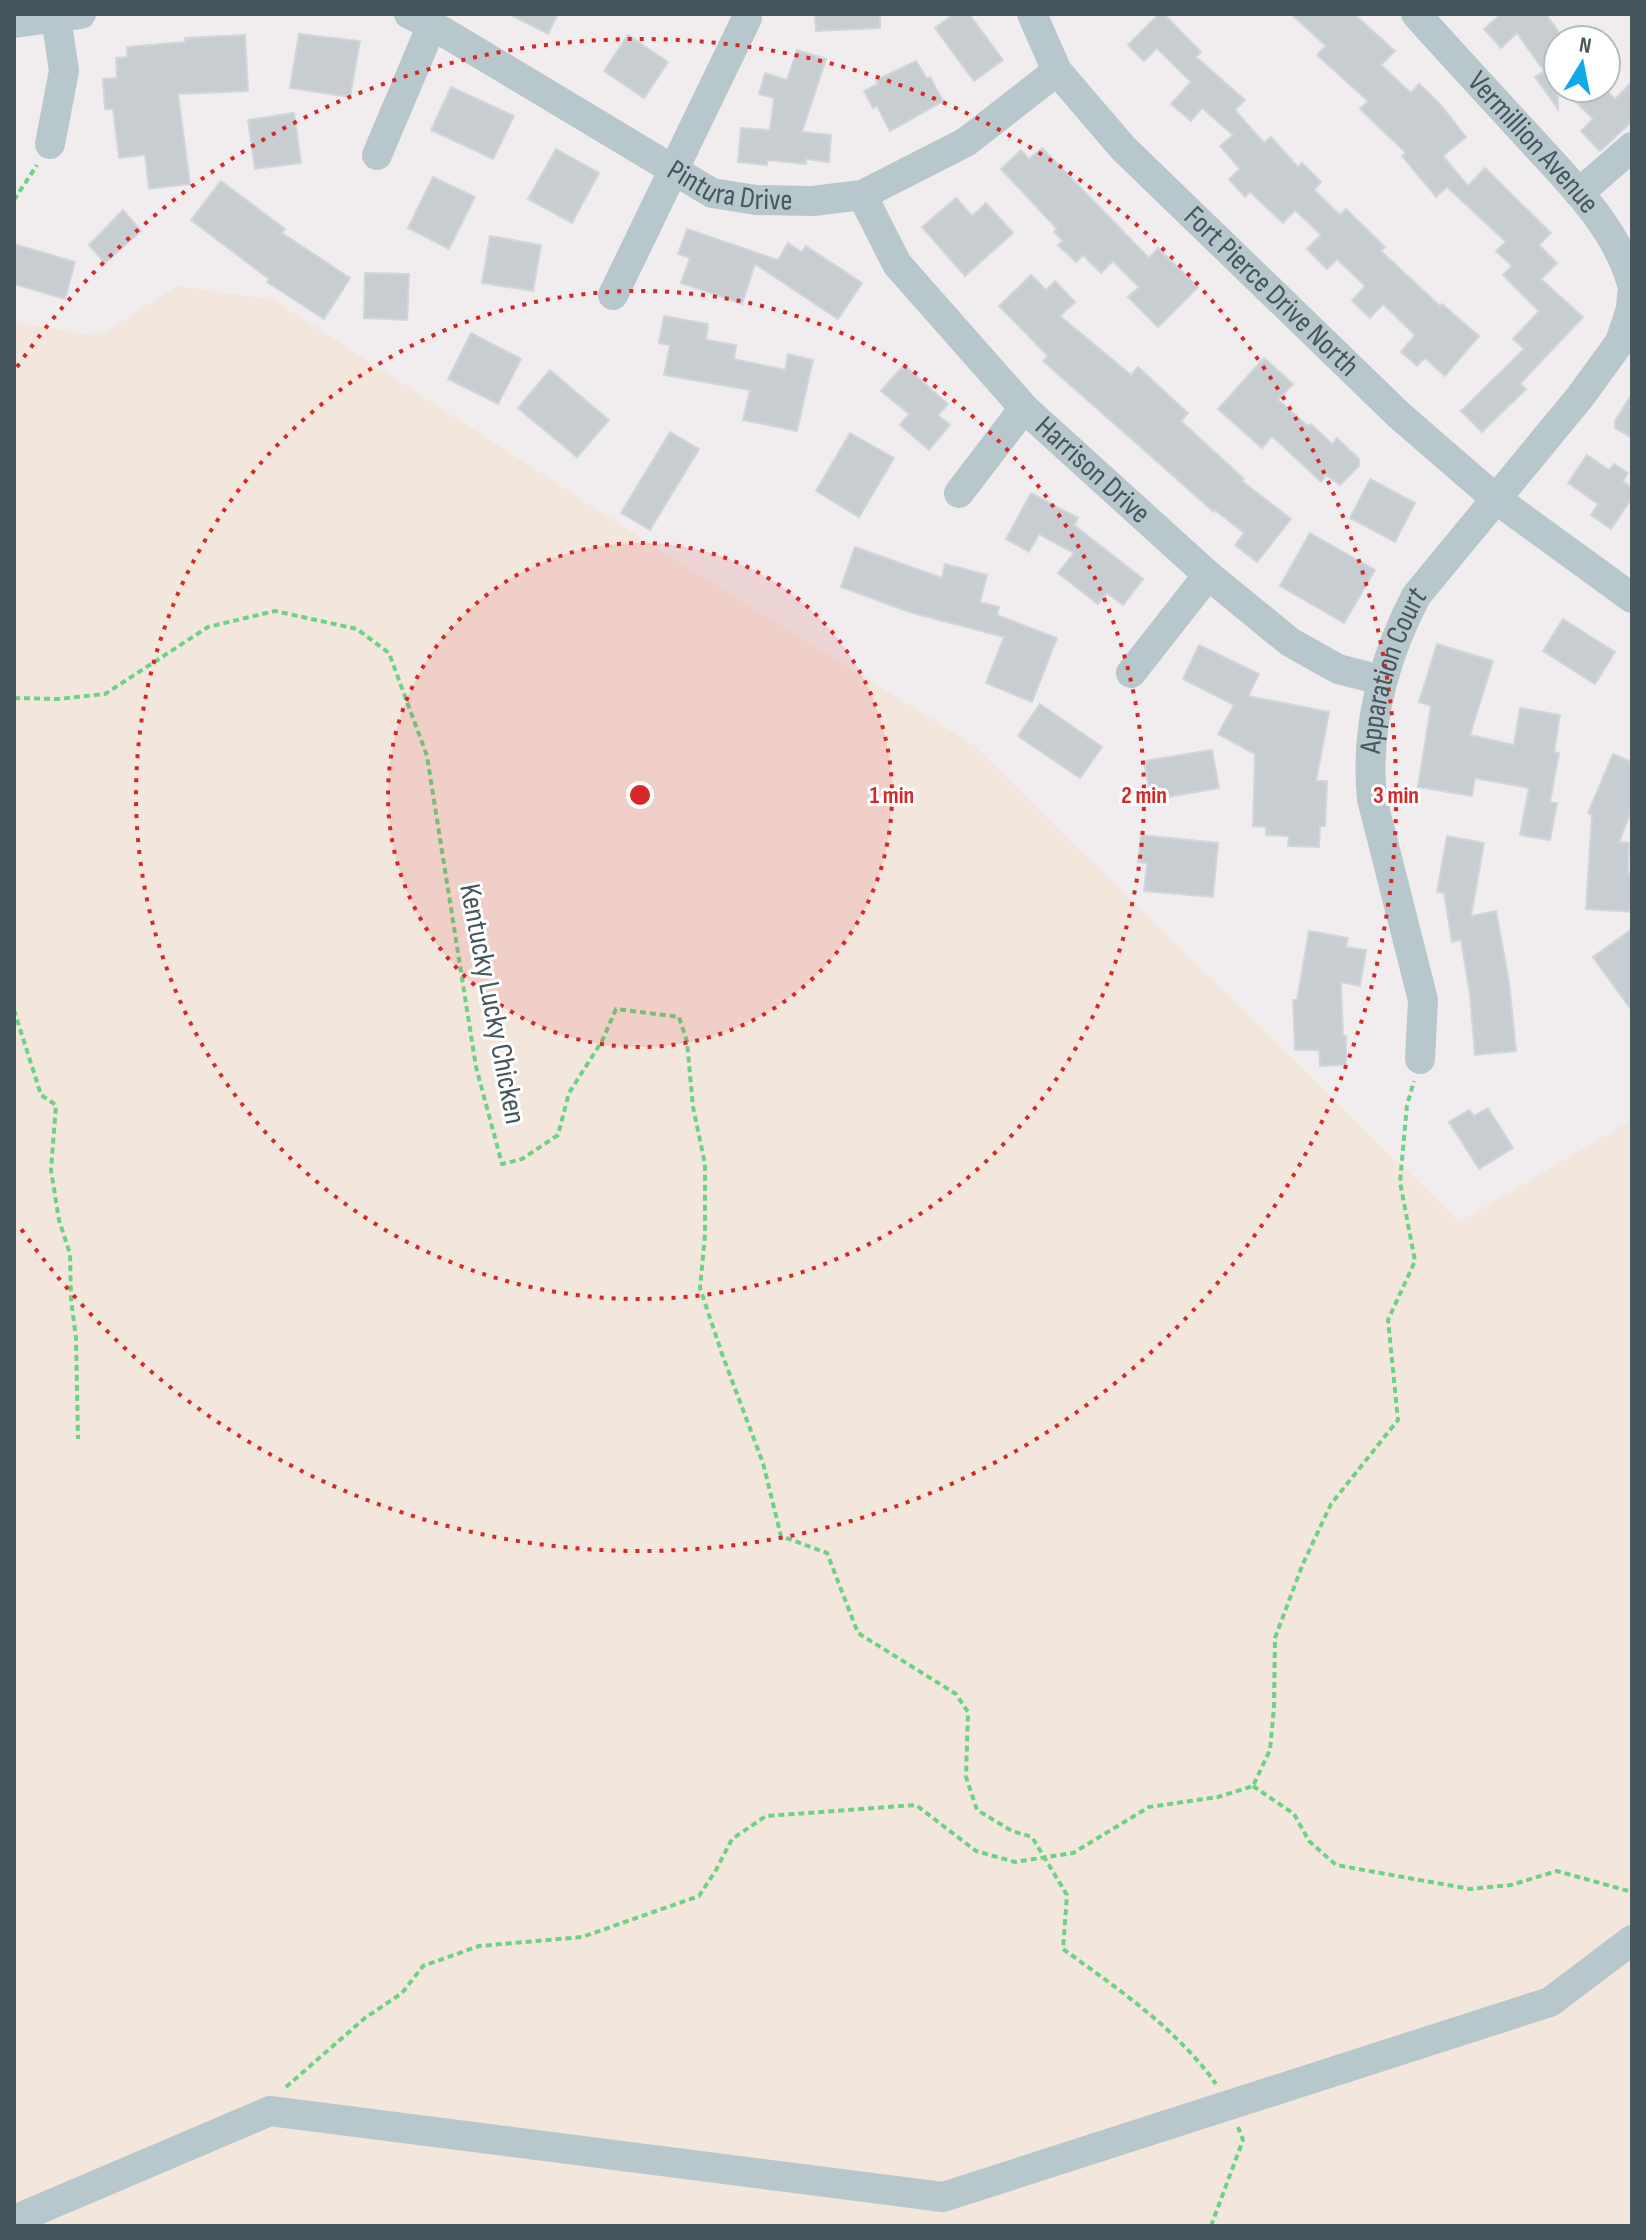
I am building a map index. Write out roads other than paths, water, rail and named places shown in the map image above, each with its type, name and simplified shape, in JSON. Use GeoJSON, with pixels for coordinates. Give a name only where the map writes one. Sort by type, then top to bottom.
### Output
{"type":"FeatureCollection","features":[{"type":"Feature","properties":{"kind":"street","name":"Fort Pierce Drive North"},"geometry":{"type":"LineString","coordinates":[[1032,14],[1057,71],[1123,148],[1400,416],[1496,499],[1632,598]]}},
{"type":"Feature","properties":{"kind":"street","name":"Vermillion Avenue"},"geometry":{"type":"LineString","coordinates":[[1416,14],[1579,193],[1613,239],[1632,284]]}},
{"type":"Feature","properties":{"kind":"street"},"geometry":{"type":"LineString","coordinates":[[14,23],[69,16],[64,71],[50,144]]}},
{"type":"Feature","properties":{"kind":"street"},"geometry":{"type":"LineString","coordinates":[[613,295],[747,18]]}},
{"type":"Feature","properties":{"kind":"street","name":"Pintura Drive"},"geometry":{"type":"LineString","coordinates":[[420,19],[712,193],[756,200],[813,201],[862,195],[966,142],[1057,71]]}},
{"type":"Feature","properties":{"kind":"street"},"geometry":{"type":"LineString","coordinates":[[377,155],[420,19]]}},
{"type":"Feature","properties":{"kind":"street"},"geometry":{"type":"LineString","coordinates":[[1579,193],[1632,147]]}},
{"type":"Feature","properties":{"kind":"street","name":"Harrison Drive"},"geometry":{"type":"LineString","coordinates":[[862,195],[897,264],[1024,408],[1208,575],[1290,642],[1338,669],[1381,680]]}},
{"type":"Feature","properties":{"kind":"street"},"geometry":{"type":"LineString","coordinates":[[1496,499],[1580,397],[1620,342],[1632,310],[1632,295]]}},
{"type":"Feature","properties":{"kind":"street"},"geometry":{"type":"LineString","coordinates":[[959,493],[1024,408]]}},
{"type":"Feature","properties":{"kind":"street","name":"Apparation Court"},"geometry":{"type":"LineString","coordinates":[[1420,1059],[1423,1000],[1372,799],[1372,751],[1381,680],[1397,633],[1416,596],[1496,499]]}},
{"type":"Feature","properties":{"kind":"street"},"geometry":{"type":"LineString","coordinates":[[1131,673],[1208,575]]}},
{"type":"Feature","properties":{"kind":"street"},"geometry":{"type":"LineString","coordinates":[[14,2220],[270,2111],[943,2197],[1550,2002],[1632,1940]]}}]}
